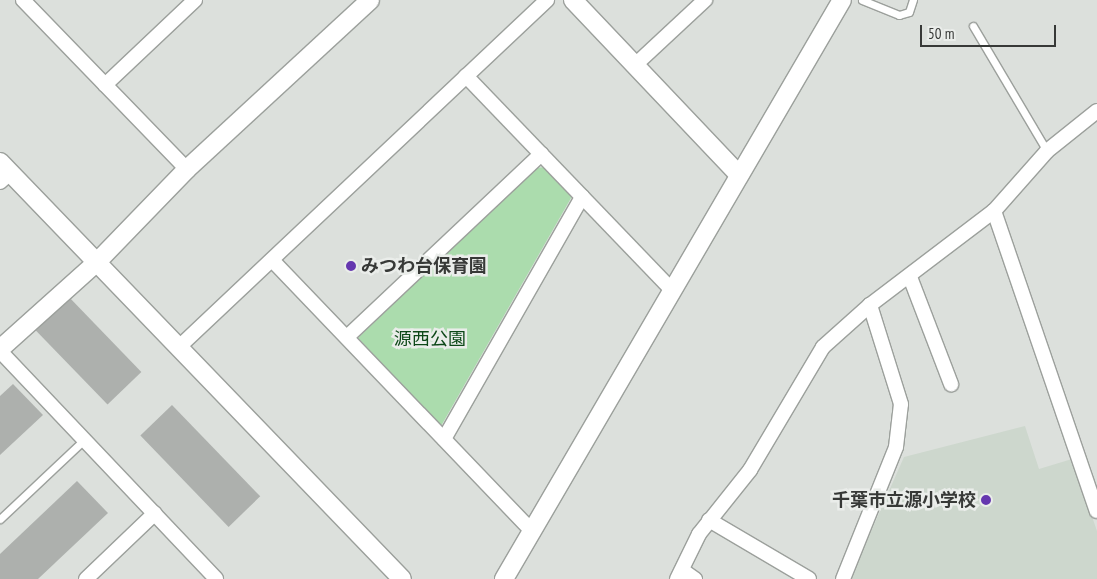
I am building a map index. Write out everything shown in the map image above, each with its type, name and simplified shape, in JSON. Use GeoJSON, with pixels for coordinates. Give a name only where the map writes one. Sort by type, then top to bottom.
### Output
{"type":"FeatureCollection","features":[{"type":"Feature","properties":{"kind":"street"},"geometry":{"type":"LineString","coordinates":[[105,85],[195,0]]}},
{"type":"Feature","properties":{"kind":"street"},"geometry":{"type":"LineString","coordinates":[[216,579],[0,350],[98,261],[187,169],[370,0]]}},
{"type":"Feature","properties":{"kind":"street"},"geometry":{"type":"LineString","coordinates":[[179,347],[547,0]]}},
{"type":"Feature","properties":{"kind":"street"},"geometry":{"type":"LineString","coordinates":[[573,0],[738,175]]}},
{"type":"Feature","properties":{"kind":"street"},"geometry":{"type":"LineString","coordinates":[[635,65],[705,0]]}},
{"type":"Feature","properties":{"kind":"street"},"geometry":{"type":"LineString","coordinates":[[504,579],[533,532],[738,175],[842,0]]}},
{"type":"Feature","properties":{"kind":"street"},"geometry":{"type":"LineString","coordinates":[[28,2],[187,169]]}},
{"type":"Feature","properties":{"kind":"street"},"geometry":{"type":"LineString","coordinates":[[466,76],[671,290]]}},
{"type":"Feature","properties":{"kind":"street"},"geometry":{"type":"LineString","coordinates":[[695,579],[680,575],[709,520],[750,470],[823,347],[870,305],[910,277],[994,211],[1047,151],[1097,111]]}},
{"type":"Feature","properties":{"kind":"street"},"geometry":{"type":"LineString","coordinates":[[347,337],[541,154]]}},
{"type":"Feature","properties":{"kind":"street"},"geometry":{"type":"LineString","coordinates":[[3,172],[98,261],[402,579]]}},
{"type":"Feature","properties":{"kind":"street"},"geometry":{"type":"LineString","coordinates":[[444,439],[582,197]]}},
{"type":"Feature","properties":{"kind":"street"},"geometry":{"type":"LineString","coordinates":[[994,211],[1097,511]]}},
{"type":"Feature","properties":{"kind":"street"},"geometry":{"type":"LineString","coordinates":[[272,260],[533,532]]}},
{"type":"Feature","properties":{"kind":"street"},"geometry":{"type":"LineString","coordinates":[[910,277],[951,384]]}},
{"type":"Feature","properties":{"kind":"street"},"geometry":{"type":"LineString","coordinates":[[843,579],[896,447],[901,404],[870,305]]}},
{"type":"Feature","properties":{"kind":"street"},"geometry":{"type":"LineString","coordinates":[[86,579],[155,513]]}},
{"type":"Feature","properties":{"kind":"street"},"geometry":{"type":"LineString","coordinates":[[709,520],[809,579]]}},
{"type":"Feature","properties":{"kind":"lane"},"geometry":{"type":"LineString","coordinates":[[862,0],[899,15],[909,12],[913,0]]}},
{"type":"Feature","properties":{"kind":"lane"},"geometry":{"type":"LineString","coordinates":[[973,26],[1047,151]]}},
{"type":"Feature","properties":{"kind":"lane"},"geometry":{"type":"LineString","coordinates":[[0,519],[85,439]]}},
{"type":"Feature","properties":{"kind":"shaded area","name":"千葉市立源小学校"},"geometry":{"type":"Polygon","coordinates":[[[1025,426],[1039,469],[1072,459],[1097,531],[1097,579],[850,579],[904,457],[1025,426]]]}},
{"type":"Feature","properties":{"kind":"green space","name":"源西公園"},"geometry":{"type":"Polygon","coordinates":[[[547,167],[569,188],[571,198],[441,426],[358,338],[534,168],[547,167]]]}},
{"type":"Feature","properties":{"kind":"building"},"geometry":{"type":"Polygon","coordinates":[[[67,295],[141,372],[108,405],[33,328],[67,295]]]}},
{"type":"Feature","properties":{"kind":"building"},"geometry":{"type":"Polygon","coordinates":[[[13,384],[43,415],[0,455],[0,396],[13,384]]]}},
{"type":"Feature","properties":{"kind":"building"},"geometry":{"type":"Polygon","coordinates":[[[172,405],[260,496],[229,527],[140,436],[172,405]]]}},
{"type":"Feature","properties":{"kind":"building"},"geometry":{"type":"Polygon","coordinates":[[[77,481],[108,513],[38,579],[0,579],[0,554],[77,481]]]}},
{"type":"Feature","properties":{"kind":"place","name":"みつわ台保育園"},"geometry":{"type":"Point","coordinates":[351,266]}},
{"type":"Feature","properties":{"kind":"place","name":"千葉市立源小学校"},"geometry":{"type":"Point","coordinates":[986,500]}}]}
